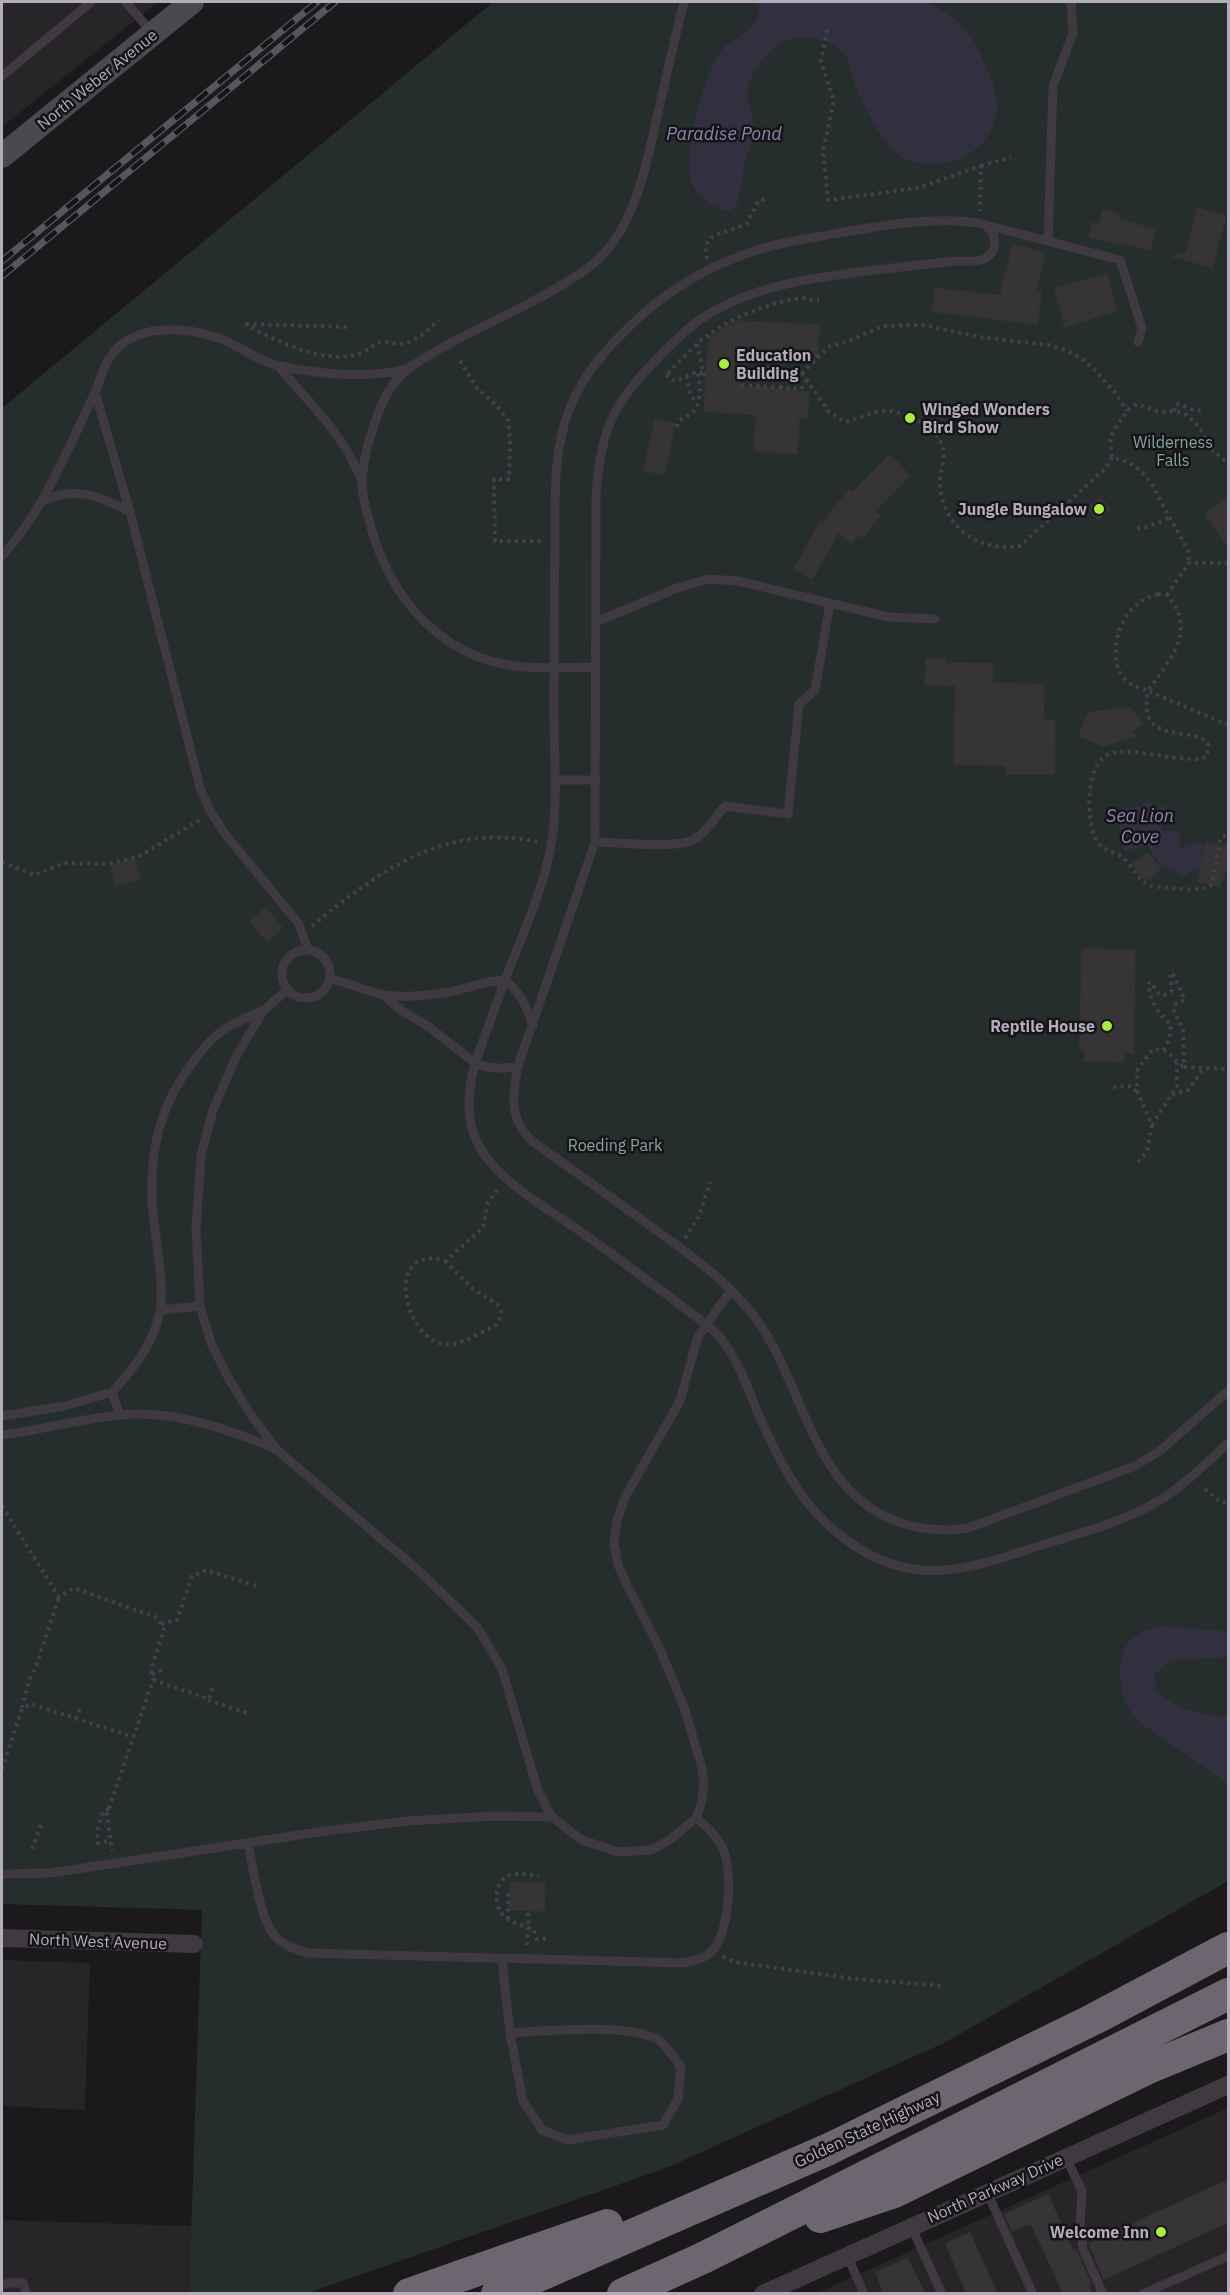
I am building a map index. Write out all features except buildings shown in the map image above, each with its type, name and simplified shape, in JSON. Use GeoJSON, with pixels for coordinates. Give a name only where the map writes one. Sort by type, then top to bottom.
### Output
{"type":"FeatureCollection","features":[{"type":"Feature","properties":{"kind":"highway","name":"Golden State Highway"},"geometry":{"type":"LineString","coordinates":[[497,2294],[829,2149],[1094,2019],[1228,1948]]}},
{"type":"Feature","properties":{"kind":"highway"},"geometry":{"type":"LineString","coordinates":[[623,2294],[703,2258],[1228,1994]]}},
{"type":"Feature","properties":{"kind":"highway"},"geometry":{"type":"LineString","coordinates":[[703,2258],[894,2192],[1146,2069],[1228,2035]]}},
{"type":"Feature","properties":{"kind":"highway"},"geometry":{"type":"LineString","coordinates":[[409,2294],[829,2149]]}},
{"type":"Feature","properties":{"kind":"street","name":"North Weber Avenue"},"geometry":{"type":"LineString","coordinates":[[2,156],[192,2]]}},
{"type":"Feature","properties":{"kind":"street","name":"North West Avenue"},"geometry":{"type":"LineString","coordinates":[[2,1938],[194,1944]]}},
{"type":"Feature","properties":{"kind":"street","name":"North Parkway Drive"},"geometry":{"type":"LineString","coordinates":[[763,2294],[1066,2157],[1227,2090]]}},
{"type":"Feature","properties":{"kind":"lane"},"geometry":{"type":"LineString","coordinates":[[2,75],[91,2]]}},
{"type":"Feature","properties":{"kind":"lane"},"geometry":{"type":"LineString","coordinates":[[126,2],[153,34]]}},
{"type":"Feature","properties":{"kind":"lane"},"geometry":{"type":"LineString","coordinates":[[2,556],[41,502],[110,357],[126,343],[149,331],[170,329],[219,338],[278,366],[373,375],[389,374],[408,368],[590,267],[611,244],[632,208],[647,165],[684,2]]}},
{"type":"Feature","properties":{"kind":"lane"},"geometry":{"type":"LineString","coordinates":[[1048,241],[1053,86],[1073,33],[1071,2]]}},
{"type":"Feature","properties":{"kind":"lane"},"geometry":{"type":"LineString","coordinates":[[1138,342],[1142,328],[1120,260],[984,225],[946,220],[819,236],[762,247],[710,268],[665,295],[602,355],[580,387],[563,426],[558,452],[555,485],[555,780],[551,845],[541,883],[474,1063],[469,1091],[474,1133],[485,1156],[525,1193],[614,1255],[716,1334],[734,1360],[782,1462],[806,1500],[826,1523],[868,1555],[903,1567],[921,1570],[940,1570],[989,1561],[1126,1517],[1151,1506],[1172,1492],[1228,1443]]}},
{"type":"Feature","properties":{"kind":"lane"},"geometry":{"type":"LineString","coordinates":[[984,225],[993,235],[995,247],[987,258],[981,260],[796,281],[738,300],[698,322],[638,379],[614,411],[601,448],[596,494],[595,842],[518,1066],[512,1103],[514,1113],[524,1133],[532,1141],[679,1247],[731,1290],[758,1320],[770,1338],[809,1429],[842,1479],[870,1509],[891,1520],[937,1531],[968,1527],[1136,1466],[1161,1450],[1228,1391]]}},
{"type":"Feature","properties":{"kind":"lane"},"geometry":{"type":"LineString","coordinates":[[278,366],[346,447],[362,484],[378,552],[401,595],[426,625],[466,652],[485,660],[518,667],[595,667]]}},
{"type":"Feature","properties":{"kind":"lane"},"geometry":{"type":"LineString","coordinates":[[362,484],[372,430],[392,386],[408,368]]}},
{"type":"Feature","properties":{"kind":"lane"},"geometry":{"type":"LineString","coordinates":[[95,392],[130,512],[201,791],[225,834],[290,910],[303,934],[308,950]]}},
{"type":"Feature","properties":{"kind":"lane"},"geometry":{"type":"LineString","coordinates":[[41,502],[52,496],[64,494],[94,495],[130,512]]}},
{"type":"Feature","properties":{"kind":"lane"},"geometry":{"type":"LineString","coordinates":[[596,622],[677,588],[708,579],[738,581],[888,617],[935,619]]}},
{"type":"Feature","properties":{"kind":"lane"},"geometry":{"type":"LineString","coordinates":[[595,842],[675,844],[691,842],[703,832],[725,806],[788,814],[799,704],[815,690],[830,603]]}},
{"type":"Feature","properties":{"kind":"lane"},"geometry":{"type":"LineString","coordinates":[[555,780],[596,780]]}},
{"type":"Feature","properties":{"kind":"lane"},"geometry":{"type":"LineString","coordinates":[[308,950],[322,956],[330,970],[330,978],[323,992],[308,998],[294,994],[288,989],[282,975],[287,960],[300,951],[308,950]]}},
{"type":"Feature","properties":{"kind":"lane"},"geometry":{"type":"LineString","coordinates":[[330,978],[382,994],[430,995],[471,987],[492,980],[506,980],[519,993],[533,1026]]}},
{"type":"Feature","properties":{"kind":"lane"},"geometry":{"type":"LineString","coordinates":[[2,1416],[65,1406],[112,1392],[125,1378],[155,1329],[161,1310],[152,1202],[156,1140],[163,1113],[173,1089],[206,1046],[223,1030],[263,1011],[288,989]]}},
{"type":"Feature","properties":{"kind":"lane"},"geometry":{"type":"LineString","coordinates":[[382,994],[402,1011],[428,1026],[474,1063],[492,1069],[518,1066]]}},
{"type":"Feature","properties":{"kind":"lane"},"geometry":{"type":"LineString","coordinates":[[263,1011],[221,1089],[204,1138],[196,1204],[200,1306],[212,1344],[229,1379],[277,1450],[419,1571],[477,1627],[502,1669],[538,1791],[552,1817],[582,1840],[604,1849],[630,1852],[651,1850],[671,1839],[696,1818],[704,1793],[699,1754],[684,1707],[659,1647],[618,1565],[614,1543],[617,1520],[625,1497],[680,1401],[688,1380],[693,1352],[705,1324],[731,1290]]}},
{"type":"Feature","properties":{"kind":"lane"},"geometry":{"type":"LineString","coordinates":[[161,1310],[200,1306]]}},
{"type":"Feature","properties":{"kind":"lane"},"geometry":{"type":"LineString","coordinates":[[112,1392],[120,1415]]}},
{"type":"Feature","properties":{"kind":"lane"},"geometry":{"type":"LineString","coordinates":[[2,1435],[120,1415],[160,1415],[250,1438],[277,1450]]}},
{"type":"Feature","properties":{"kind":"lane"},"geometry":{"type":"LineString","coordinates":[[2,1874],[51,1873],[325,1831],[407,1821],[495,1816],[552,1817]]}},
{"type":"Feature","properties":{"kind":"lane"},"geometry":{"type":"LineString","coordinates":[[248,1844],[267,1923],[274,1936],[290,1947],[307,1953],[682,1963],[698,1960],[714,1948],[726,1913],[729,1896],[729,1871],[722,1845],[709,1828],[696,1818]]}},
{"type":"Feature","properties":{"kind":"lane"},"geometry":{"type":"LineString","coordinates":[[502,1960],[510,2033],[524,2101],[542,2130],[567,2140],[663,2125],[678,2099],[681,2067],[659,2040],[638,2031],[582,2030],[510,2033]]}},
{"type":"Feature","properties":{"kind":"lane"},"geometry":{"type":"LineString","coordinates":[[1066,2157],[1082,2191],[1080,2224],[1083,2249],[1103,2294]]}},
{"type":"Feature","properties":{"kind":"lane"},"geometry":{"type":"LineString","coordinates":[[987,2192],[1033,2294]]}},
{"type":"Feature","properties":{"kind":"lane"},"geometry":{"type":"LineString","coordinates":[[911,2226],[942,2294]]}},
{"type":"Feature","properties":{"kind":"lane"},"geometry":{"type":"LineString","coordinates":[[847,2255],[864,2294]]}},
{"type":"Feature","properties":{"kind":"lane"},"geometry":{"type":"LineString","coordinates":[[1143,2294],[1228,2256]]}},
{"type":"Feature","properties":{"kind":"lane"},"geometry":{"type":"LineString","coordinates":[[2,2285],[23,2283],[27,2294]]}},
{"type":"Feature","properties":{"kind":"path"},"geometry":{"type":"LineString","coordinates":[[827,30],[821,62],[834,100],[824,151],[828,200],[917,188],[1011,156]]}},
{"type":"Feature","properties":{"kind":"path"},"geometry":{"type":"LineString","coordinates":[[980,211],[981,166]]}},
{"type":"Feature","properties":{"kind":"path"},"geometry":{"type":"LineString","coordinates":[[710,268],[705,249],[709,238],[747,223],[759,200],[766,199]]}},
{"type":"Feature","properties":{"kind":"path"},"geometry":{"type":"LineString","coordinates":[[702,373],[675,381],[667,374],[697,344],[718,328],[754,311],[803,298],[812,301],[819,300]]}},
{"type":"Feature","properties":{"kind":"path"},"geometry":{"type":"LineString","coordinates":[[347,327],[245,324],[292,346],[308,351],[348,357],[363,353],[383,342],[401,344],[410,341],[439,320]]}},
{"type":"Feature","properties":{"kind":"path"},"geometry":{"type":"LineString","coordinates":[[741,377],[764,366],[791,377],[802,373],[830,346],[883,326],[923,325],[979,337],[1048,345],[1065,350],[1082,359],[1104,380],[1127,411]]}},
{"type":"Feature","properties":{"kind":"path"},"geometry":{"type":"LineString","coordinates":[[677,428],[679,421],[691,415],[697,403],[702,373],[697,344]]}},
{"type":"Feature","properties":{"kind":"path"},"geometry":{"type":"LineString","coordinates":[[807,380],[801,389],[742,385],[744,355],[749,352],[819,356]]}},
{"type":"Feature","properties":{"kind":"path"},"geometry":{"type":"LineString","coordinates":[[777,371],[781,354]]}},
{"type":"Feature","properties":{"kind":"path"},"geometry":{"type":"LineString","coordinates":[[459,361],[477,388],[504,413],[510,430],[509,479],[494,479],[495,541],[555,540]]}},
{"type":"Feature","properties":{"kind":"path"},"geometry":{"type":"LineString","coordinates":[[802,373],[829,412],[845,422],[888,411],[907,416],[933,432],[942,443],[944,452],[940,471],[943,501],[952,521],[973,540],[988,546],[1005,549],[1020,546],[1107,468],[1112,457],[1110,437],[1127,411],[1137,404],[1159,412],[1174,411],[1187,415],[1200,428],[1213,451],[1228,463]]}},
{"type":"Feature","properties":{"kind":"path"},"geometry":{"type":"LineString","coordinates":[[781,388],[783,374]]}},
{"type":"Feature","properties":{"kind":"path"},"geometry":{"type":"LineString","coordinates":[[687,376],[690,394],[697,403]]}},
{"type":"Feature","properties":{"kind":"path"},"geometry":{"type":"LineString","coordinates":[[1174,411],[1176,404],[1193,411],[1201,410]]}},
{"type":"Feature","properties":{"kind":"path"},"geometry":{"type":"LineString","coordinates":[[1112,457],[1140,470],[1150,482],[1168,518],[1176,527],[1188,549],[1189,563],[1167,595],[1147,597],[1134,607],[1120,627],[1116,657],[1119,672],[1128,682],[1228,725]]}},
{"type":"Feature","properties":{"kind":"path"},"geometry":{"type":"LineString","coordinates":[[1137,528],[1148,527],[1168,518]]}},
{"type":"Feature","properties":{"kind":"path"},"geometry":{"type":"LineString","coordinates":[[1189,563],[1228,563]]}},
{"type":"Feature","properties":{"kind":"path"},"geometry":{"type":"LineString","coordinates":[[1167,595],[1178,614],[1180,641],[1174,655],[1148,691],[1147,713],[1167,733],[1201,737],[1208,744],[1208,756],[1200,759],[1124,752],[1105,756],[1095,767],[1091,782],[1091,814],[1098,843],[1124,859],[1134,874],[1144,883],[1151,886],[1201,890],[1212,884],[1220,841],[1222,837],[1228,835]]}},
{"type":"Feature","properties":{"kind":"path"},"geometry":{"type":"LineString","coordinates":[[2,862],[34,875],[65,863],[108,864],[138,857],[211,812]]}},
{"type":"Feature","properties":{"kind":"path"},"geometry":{"type":"LineString","coordinates":[[303,934],[334,907],[379,876],[425,851],[455,841],[486,837],[527,840],[551,845]]}},
{"type":"Feature","properties":{"kind":"path"},"geometry":{"type":"LineString","coordinates":[[1163,1050],[1169,1040],[1171,1024],[1161,1015],[1148,987],[1149,983],[1153,983],[1155,992],[1164,996],[1169,994],[1172,990],[1170,973],[1173,974],[1185,1000],[1176,1004],[1173,1009],[1183,1029],[1184,1067]]}},
{"type":"Feature","properties":{"kind":"path"},"geometry":{"type":"LineString","coordinates":[[1137,1091],[1138,1069],[1152,1050],[1163,1050],[1184,1067],[1228,1069]]}},
{"type":"Feature","properties":{"kind":"path"},"geometry":{"type":"LineString","coordinates":[[1138,1162],[1147,1150],[1152,1125],[1177,1086],[1177,1063]]}},
{"type":"Feature","properties":{"kind":"path"},"geometry":{"type":"LineString","coordinates":[[1171,1095],[1188,1090],[1204,1068]]}},
{"type":"Feature","properties":{"kind":"path"},"geometry":{"type":"LineString","coordinates":[[1113,1087],[1131,1086],[1137,1091],[1152,1125]]}},
{"type":"Feature","properties":{"kind":"path"},"geometry":{"type":"LineString","coordinates":[[445,1261],[483,1228],[488,1202],[507,1178]]}},
{"type":"Feature","properties":{"kind":"path"},"geometry":{"type":"LineString","coordinates":[[679,1247],[699,1216],[710,1182]]}},
{"type":"Feature","properties":{"kind":"path"},"geometry":{"type":"LineString","coordinates":[[436,1258],[445,1261],[473,1289],[497,1304],[501,1311],[496,1325],[453,1344],[437,1341],[427,1333],[413,1316],[406,1299],[406,1280],[412,1267],[426,1259],[436,1258]]}},
{"type":"Feature","properties":{"kind":"path"},"geometry":{"type":"LineString","coordinates":[[1205,1489],[1218,1500],[1228,1504]]}},
{"type":"Feature","properties":{"kind":"path"},"geometry":{"type":"LineString","coordinates":[[2,1506],[59,1597]]}},
{"type":"Feature","properties":{"kind":"path"},"geometry":{"type":"LineString","coordinates":[[161,1624],[177,1620],[192,1576],[206,1570],[256,1586]]}},
{"type":"Feature","properties":{"kind":"path"},"geometry":{"type":"LineString","coordinates":[[2,1769],[29,1680],[35,1670],[59,1597],[74,1588],[158,1618],[164,1630],[151,1670],[153,1680],[107,1814],[114,1864]]}},
{"type":"Feature","properties":{"kind":"path"},"geometry":{"type":"LineString","coordinates":[[152,1674],[165,1669]]}},
{"type":"Feature","properties":{"kind":"path"},"geometry":{"type":"LineString","coordinates":[[153,1680],[250,1714]]}},
{"type":"Feature","properties":{"kind":"path"},"geometry":{"type":"LineString","coordinates":[[209,1699],[213,1686]]}},
{"type":"Feature","properties":{"kind":"path"},"geometry":{"type":"LineString","coordinates":[[22,1709],[31,1704],[133,1737]]}},
{"type":"Feature","properties":{"kind":"path"},"geometry":{"type":"LineString","coordinates":[[76,1719],[81,1706]]}},
{"type":"Feature","properties":{"kind":"path"},"geometry":{"type":"LineString","coordinates":[[109,1809],[103,1812],[96,1831],[98,1843],[111,1841]]}},
{"type":"Feature","properties":{"kind":"path"},"geometry":{"type":"LineString","coordinates":[[32,1849],[42,1822]]}},
{"type":"Feature","properties":{"kind":"path"},"geometry":{"type":"LineString","coordinates":[[539,1877],[513,1874],[506,1877],[497,1891],[496,1901],[500,1911],[508,1919],[533,1928],[537,1939],[550,1939]]}},
{"type":"Feature","properties":{"kind":"path"},"geometry":{"type":"LineString","coordinates":[[508,1893],[508,1919]]}},
{"type":"Feature","properties":{"kind":"path"},"geometry":{"type":"LineString","coordinates":[[526,1960],[528,1912]]}},
{"type":"Feature","properties":{"kind":"path"},"geometry":{"type":"LineString","coordinates":[[714,1948],[727,1959],[744,1964],[855,1979],[944,1986]]}},
{"type":"Feature","properties":{"kind":"shaded area"},"geometry":{"type":"Polygon","coordinates":[[[2,2],[158,2],[2,127],[2,2]]]}},
{"type":"Feature","properties":{"kind":"shaded area"},"geometry":{"type":"Polygon","coordinates":[[[2,1960],[90,1963],[85,2110],[2,2106],[2,1960]]]}},
{"type":"Feature","properties":{"kind":"shaded area"},"geometry":{"type":"Polygon","coordinates":[[[1228,2108],[1228,2291],[1222,2294],[815,2294],[1228,2108]]]}},
{"type":"Feature","properties":{"kind":"shaded area"},"geometry":{"type":"Polygon","coordinates":[[[2,2220],[192,2226],[189,2293],[2,2294],[2,2220]]]}},
{"type":"Feature","properties":{"kind":"green space","name":"Roeding Park"},"geometry":{"type":"Polygon","coordinates":[[[493,2],[1228,2],[1228,1881],[944,2043],[666,2168],[305,2294],[189,2293],[202,1910],[2,1904],[2,408],[493,2]]]}},
{"type":"Feature","properties":{"kind":"water","name":"Paradise Pond"},"geometry":{"type":"Polygon","coordinates":[[[755,2],[927,2],[956,20],[976,44],[995,90],[997,108],[991,129],[983,142],[972,152],[959,159],[945,164],[914,162],[900,156],[886,143],[863,102],[848,61],[839,49],[833,44],[817,39],[800,38],[785,41],[767,55],[749,83],[748,99],[752,115],[753,137],[739,196],[736,207],[732,211],[717,208],[703,199],[690,179],[691,146],[702,95],[712,66],[722,49],[754,23],[759,7],[755,2]]]}},
{"type":"Feature","properties":{"kind":"water","name":"Sea Lion Cove"},"geometry":{"type":"Polygon","coordinates":[[[1146,801],[1151,803],[1153,810],[1158,810],[1162,805],[1176,817],[1178,823],[1166,821],[1159,826],[1164,831],[1178,831],[1181,841],[1179,850],[1198,842],[1205,845],[1199,873],[1193,870],[1183,877],[1161,866],[1147,845],[1124,851],[1117,817],[1119,812],[1128,805],[1131,808],[1141,807],[1146,801]]]}},
{"type":"Feature","properties":{"kind":"water"},"geometry":{"type":"Polygon","coordinates":[[[1160,1626],[1228,1631],[1228,1657],[1171,1661],[1155,1673],[1156,1693],[1186,1710],[1228,1718],[1228,1784],[1145,1726],[1134,1716],[1124,1699],[1120,1667],[1124,1650],[1134,1637],[1160,1626]]]}},
{"type":"Feature","properties":{"kind":"railway"},"geometry":{"type":"LineString","coordinates":[[2,261],[317,2]]}},
{"type":"Feature","properties":{"kind":"railway"},"geometry":{"type":"LineString","coordinates":[[2,276],[335,2]]}},
{"type":"Feature","properties":{"kind":"place","name":"Education Building"},"geometry":{"type":"Point","coordinates":[724,364]}},
{"type":"Feature","properties":{"kind":"place","name":"Winged Wonders Bird Show"},"geometry":{"type":"Point","coordinates":[910,418]}},
{"type":"Feature","properties":{"kind":"place","name":"Jungle Bungalow"},"geometry":{"type":"Point","coordinates":[1099,509]}},
{"type":"Feature","properties":{"kind":"place","name":"Reptile House"},"geometry":{"type":"Point","coordinates":[1107,1026]}},
{"type":"Feature","properties":{"kind":"place","name":"Welcome Inn"},"geometry":{"type":"Point","coordinates":[1161,2232]}},
{"type":"Feature","properties":{"kind":"park label","name":"Wilderness Falls"},"geometry":{"type":"Point","coordinates":[1173,451]}}]}
